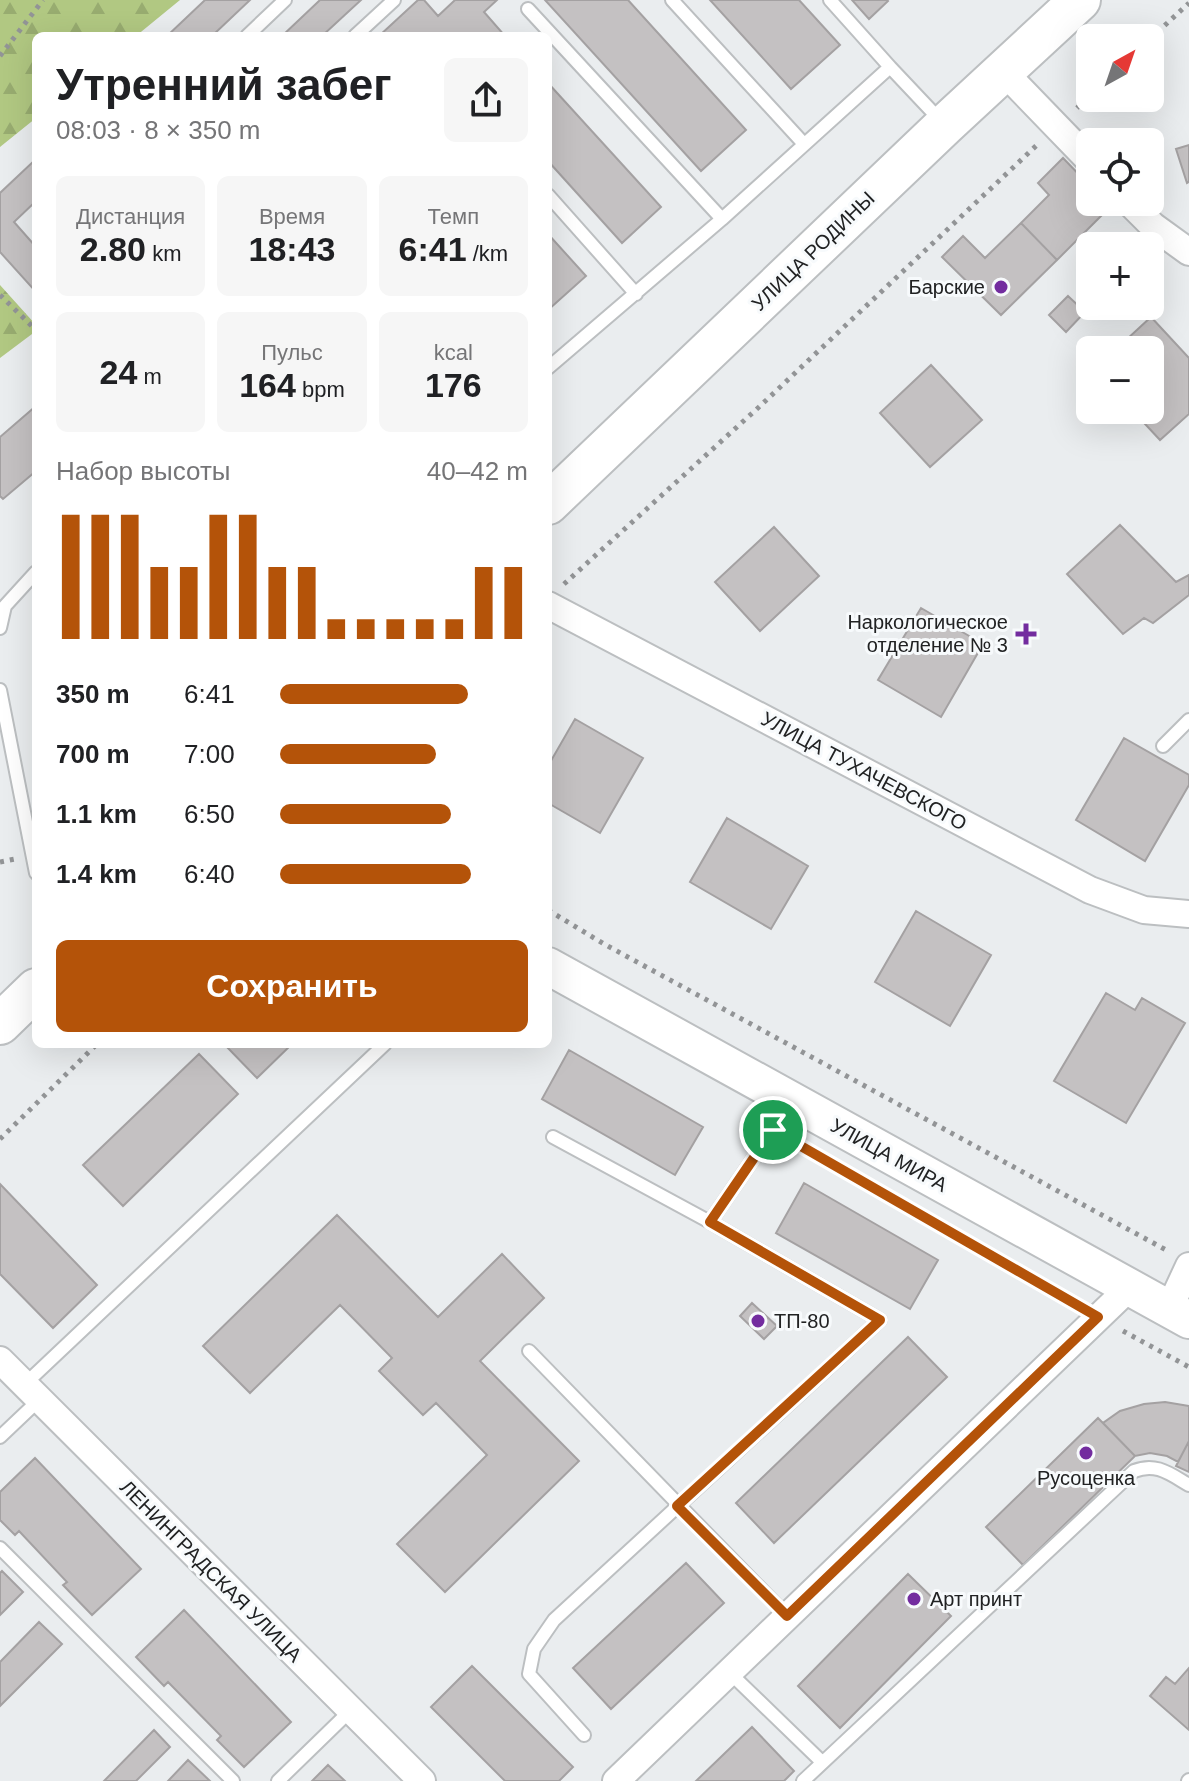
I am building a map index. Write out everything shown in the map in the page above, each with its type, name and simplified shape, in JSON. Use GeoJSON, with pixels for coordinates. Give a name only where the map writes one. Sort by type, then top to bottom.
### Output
{"type":"FeatureCollection","features":[{"type":"Feature","properties":{"kind":"main road","name":"УЛИЦА РОДИНЫ"},"geometry":{"type":"LineString","coordinates":[[552,500],[1003,71],[1068,4]]}},
{"type":"Feature","properties":{"kind":"main road","name":"УЛИЦА МИРА"},"geometry":{"type":"LineString","coordinates":[[552,969],[783,1116],[1130,1287],[1179,1315]]}},
{"type":"Feature","properties":{"kind":"main road"},"geometry":{"type":"LineString","coordinates":[[0,1024],[32,993]]}},
{"type":"Feature","properties":{"kind":"street"},"geometry":{"type":"LineString","coordinates":[[1003,71],[1076,147]]}},
{"type":"Feature","properties":{"kind":"street"},"geometry":{"type":"LineString","coordinates":[[1143,216],[1189,252]]}},
{"type":"Feature","properties":{"kind":"street","name":"УЛИЦА ТУХАЧЕВСКОГО"},"geometry":{"type":"LineString","coordinates":[[554,596],[1090,890],[1144,910],[1189,914]]}},
{"type":"Feature","properties":{"kind":"street"},"geometry":{"type":"LineString","coordinates":[[1179,1315],[1182,1261]]}},
{"type":"Feature","properties":{"kind":"street"},"geometry":{"type":"LineString","coordinates":[[616,1781],[1130,1287]]}},
{"type":"Feature","properties":{"kind":"street","name":"ЛЕНИНГРАДСКАЯ УЛИЦА"},"geometry":{"type":"LineString","coordinates":[[0,1360],[422,1781]]}},
{"type":"Feature","properties":{"kind":"lane"},"geometry":{"type":"LineString","coordinates":[[251,32],[285,0]]}},
{"type":"Feature","properties":{"kind":"lane"},"geometry":{"type":"LineString","coordinates":[[359,32],[394,0]]}},
{"type":"Feature","properties":{"kind":"lane"},"geometry":{"type":"LineString","coordinates":[[672,0],[804,144]]}},
{"type":"Feature","properties":{"kind":"lane"},"geometry":{"type":"LineString","coordinates":[[830,0],[945,125]]}},
{"type":"Feature","properties":{"kind":"lane"},"geometry":{"type":"LineString","coordinates":[[528,9],[549,32]]}},
{"type":"Feature","properties":{"kind":"lane"},"geometry":{"type":"LineString","coordinates":[[552,35],[722,219]]}},
{"type":"Feature","properties":{"kind":"lane"},"geometry":{"type":"LineString","coordinates":[[552,358],[636,294],[890,67]]}},
{"type":"Feature","properties":{"kind":"lane"},"geometry":{"type":"LineString","coordinates":[[552,200],[636,294]]}},
{"type":"Feature","properties":{"kind":"lane"},"geometry":{"type":"LineString","coordinates":[[0,628],[5,606],[32,576]]}},
{"type":"Feature","properties":{"kind":"lane"},"geometry":{"type":"LineString","coordinates":[[0,690],[32,853]]}},
{"type":"Feature","properties":{"kind":"lane"},"geometry":{"type":"LineString","coordinates":[[1163,746],[1189,720]]}},
{"type":"Feature","properties":{"kind":"lane"},"geometry":{"type":"LineString","coordinates":[[0,1437],[32,1392],[381,1048]]}},
{"type":"Feature","properties":{"kind":"lane"},"geometry":{"type":"LineString","coordinates":[[710,1222],[783,1116]]}},
{"type":"Feature","properties":{"kind":"lane"},"geometry":{"type":"LineString","coordinates":[[553,1137],[710,1222],[880,1320],[554,1620],[534,1649],[529,1674],[584,1735]]}},
{"type":"Feature","properties":{"kind":"lane"},"geometry":{"type":"LineString","coordinates":[[529,1351],[787,1616]]}},
{"type":"Feature","properties":{"kind":"lane"},"geometry":{"type":"LineString","coordinates":[[803,1781],[1134,1471],[1145,1466],[1159,1468],[1189,1485]]}},
{"type":"Feature","properties":{"kind":"lane"},"geometry":{"type":"LineString","coordinates":[[0,1548],[233,1781]]}},
{"type":"Feature","properties":{"kind":"lane"},"geometry":{"type":"LineString","coordinates":[[729,1672],[822,1762]]}},
{"type":"Feature","properties":{"kind":"lane"},"geometry":{"type":"LineString","coordinates":[[278,1781],[351,1710]]}},
{"type":"Feature","properties":{"kind":"path"},"geometry":{"type":"LineString","coordinates":[[0,56],[43,0]]}},
{"type":"Feature","properties":{"kind":"path"},"geometry":{"type":"LineString","coordinates":[[1164,26],[1189,3]]}},
{"type":"Feature","properties":{"kind":"path"},"geometry":{"type":"LineString","coordinates":[[554,596],[1076,108]]}},
{"type":"Feature","properties":{"kind":"path"},"geometry":{"type":"LineString","coordinates":[[0,295],[32,326]]}},
{"type":"Feature","properties":{"kind":"path"},"geometry":{"type":"LineString","coordinates":[[552,912],[618,952],[1182,1261]]}},
{"type":"Feature","properties":{"kind":"path"},"geometry":{"type":"LineString","coordinates":[[0,1139],[93,1048]]}},
{"type":"Feature","properties":{"kind":"path"},"geometry":{"type":"LineString","coordinates":[[783,1116],[1098,1317],[1189,1367]]}},
{"type":"Feature","properties":{"kind":"green space"},"geometry":{"type":"Polygon","coordinates":[[[0,0],[180,0],[141,32],[32,32],[32,121],[0,147],[0,0]]]}},
{"type":"Feature","properties":{"kind":"green space"},"geometry":{"type":"Polygon","coordinates":[[[0,285],[32,321],[32,334],[0,358],[0,285]]]}},
{"type":"Feature","properties":{"kind":"building"},"geometry":{"type":"Polygon","coordinates":[[[205,0],[250,0],[216,32],[171,32],[205,0]]]}},
{"type":"Feature","properties":{"kind":"building"},"geometry":{"type":"Polygon","coordinates":[[[320,0],[361,0],[326,32],[286,32],[320,0]]]}},
{"type":"Feature","properties":{"kind":"building"},"geometry":{"type":"Polygon","coordinates":[[[418,0],[424,0],[438,16],[455,0],[497,0],[484,12],[502,32],[383,32],[418,0]]]}},
{"type":"Feature","properties":{"kind":"building"},"geometry":{"type":"Polygon","coordinates":[[[545,0],[628,0],[746,130],[701,171],[545,0]]]}},
{"type":"Feature","properties":{"kind":"building"},"geometry":{"type":"Polygon","coordinates":[[[710,0],[799,0],[840,45],[791,89],[710,0]]]}},
{"type":"Feature","properties":{"kind":"building"},"geometry":{"type":"Polygon","coordinates":[[[852,0],[887,0],[888,1],[869,19],[852,0]]]}},
{"type":"Feature","properties":{"kind":"building"},"geometry":{"type":"Polygon","coordinates":[[[552,87],[661,207],[622,243],[552,165],[552,87]]]}},
{"type":"Feature","properties":{"kind":"building"},"geometry":{"type":"Polygon","coordinates":[[[1189,145],[1189,182],[1187,183],[1176,149],[1189,145]]]}},
{"type":"Feature","properties":{"kind":"building"},"geometry":{"type":"Polygon","coordinates":[[[1063,158],[1076,171],[1076,216],[1101,216],[1085,232],[1076,232],[1076,241],[1057,260],[1021,223],[1049,195],[1038,183],[1063,158]]]}},
{"type":"Feature","properties":{"kind":"building"},"geometry":{"type":"Polygon","coordinates":[[[32,163],[32,205],[14,222],[32,242],[32,288],[0,252],[0,193],[32,163]]]}},
{"type":"Feature","properties":{"kind":"building","name":"Барские"},"geometry":{"type":"Polygon","coordinates":[[[1021,223],[1057,260],[1001,315],[942,257],[963,236],[985,258],[1021,223]]]}},
{"type":"Feature","properties":{"kind":"building"},"geometry":{"type":"Polygon","coordinates":[[[552,238],[586,276],[552,306],[552,238]]]}},
{"type":"Feature","properties":{"kind":"building"},"geometry":{"type":"Polygon","coordinates":[[[1068,296],[1076,304],[1077,320],[1066,332],[1049,315],[1068,296]]]}},
{"type":"Feature","properties":{"kind":"building"},"geometry":{"type":"Polygon","coordinates":[[[1148,320],[1154,320],[1189,358],[1189,414],[1160,440],[1145,424],[1164,424],[1164,336],[1130,336],[1148,320]]]}},
{"type":"Feature","properties":{"kind":"building"},"geometry":{"type":"Polygon","coordinates":[[[931,365],[982,420],[930,467],[880,413],[931,365]]]}},
{"type":"Feature","properties":{"kind":"building"},"geometry":{"type":"Polygon","coordinates":[[[32,409],[32,474],[3,499],[0,496],[0,437],[32,409]]]}},
{"type":"Feature","properties":{"kind":"building"},"geometry":{"type":"Polygon","coordinates":[[[1120,525],[1176,582],[1189,575],[1189,595],[1153,623],[1144,618],[1123,634],[1067,574],[1120,525]]]}},
{"type":"Feature","properties":{"kind":"building"},"geometry":{"type":"Polygon","coordinates":[[[774,527],[819,576],[760,631],[715,582],[774,527]]]}},
{"type":"Feature","properties":{"kind":"building"},"geometry":{"type":"Polygon","coordinates":[[[921,608],[983,644],[941,717],[878,680],[921,608]]]}},
{"type":"Feature","properties":{"kind":"building"},"geometry":{"type":"Polygon","coordinates":[[[575,719],[643,758],[600,833],[552,805],[552,759],[575,719]]]}},
{"type":"Feature","properties":{"kind":"building"},"geometry":{"type":"Polygon","coordinates":[[[1124,738],[1189,775],[1189,785],[1145,861],[1076,820],[1124,738]]]}},
{"type":"Feature","properties":{"kind":"building"},"geometry":{"type":"Polygon","coordinates":[[[727,818],[808,866],[771,929],[690,882],[727,818]]]}},
{"type":"Feature","properties":{"kind":"building"},"geometry":{"type":"Polygon","coordinates":[[[916,911],[991,955],[950,1026],[875,982],[916,911]]]}},
{"type":"Feature","properties":{"kind":"building"},"geometry":{"type":"Polygon","coordinates":[[[1106,993],[1135,1010],[1142,998],[1185,1023],[1126,1123],[1054,1081],[1106,993]]]}},
{"type":"Feature","properties":{"kind":"building"},"geometry":{"type":"Polygon","coordinates":[[[228,1048],[288,1048],[257,1078],[228,1048]]]}},
{"type":"Feature","properties":{"kind":"building"},"geometry":{"type":"Polygon","coordinates":[[[569,1050],[703,1127],[675,1175],[542,1099],[569,1050]]]}},
{"type":"Feature","properties":{"kind":"building"},"geometry":{"type":"Polygon","coordinates":[[[199,1054],[238,1094],[123,1206],[83,1165],[199,1054]]]}},
{"type":"Feature","properties":{"kind":"building"},"geometry":{"type":"Polygon","coordinates":[[[804,1183],[938,1260],[910,1309],[776,1233],[804,1183]]]}},
{"type":"Feature","properties":{"kind":"building"},"geometry":{"type":"Polygon","coordinates":[[[0,1184],[97,1285],[53,1328],[0,1274],[0,1184]]]}},
{"type":"Feature","properties":{"kind":"building"},"geometry":{"type":"Polygon","coordinates":[[[337,1215],[438,1317],[502,1254],[544,1298],[480,1361],[579,1461],[445,1592],[397,1544],[487,1455],[436,1403],[423,1415],[379,1371],[392,1358],[340,1305],[250,1393],[203,1346],[337,1215]]]}},
{"type":"Feature","properties":{"kind":"building","name":"ТП-80"},"geometry":{"type":"Polygon","coordinates":[[[752,1303],[777,1326],[764,1339],[740,1316],[752,1303]]]}},
{"type":"Feature","properties":{"kind":"building"},"geometry":{"type":"Polygon","coordinates":[[[908,1337],[947,1377],[774,1543],[736,1503],[908,1337]]]}},
{"type":"Feature","properties":{"kind":"building"},"geometry":{"type":"Polygon","coordinates":[[[1165,1402],[1189,1406],[1189,1441],[1178,1462],[1150,1453],[1135,1456],[1103,1423],[1120,1411],[1165,1402]]]}},
{"type":"Feature","properties":{"kind":"building"},"geometry":{"type":"Polygon","coordinates":[[[1098,1418],[1135,1456],[1023,1565],[986,1527],[1098,1418]]]}},
{"type":"Feature","properties":{"kind":"building"},"geometry":{"type":"Polygon","coordinates":[[[1189,1441],[1189,1472],[1176,1466],[1189,1441]]]}},
{"type":"Feature","properties":{"kind":"building"},"geometry":{"type":"Polygon","coordinates":[[[35,1458],[141,1569],[92,1615],[63,1585],[67,1582],[19,1531],[15,1535],[0,1520],[0,1492],[35,1458]]]}},
{"type":"Feature","properties":{"kind":"building"},"geometry":{"type":"Polygon","coordinates":[[[686,1563],[724,1603],[611,1709],[573,1668],[686,1563]]]}},
{"type":"Feature","properties":{"kind":"building"},"geometry":{"type":"Polygon","coordinates":[[[2,1571],[23,1592],[0,1615],[0,1573],[2,1571]]]}},
{"type":"Feature","properties":{"kind":"building"},"geometry":{"type":"Polygon","coordinates":[[[908,1574],[951,1616],[840,1728],[798,1686],[908,1574]]]}},
{"type":"Feature","properties":{"kind":"building"},"geometry":{"type":"Polygon","coordinates":[[[184,1610],[291,1722],[244,1767],[217,1740],[221,1736],[168,1682],[164,1686],[136,1657],[184,1610]]]}},
{"type":"Feature","properties":{"kind":"building"},"geometry":{"type":"Polygon","coordinates":[[[39,1622],[62,1644],[0,1706],[0,1662],[39,1622]]]}},
{"type":"Feature","properties":{"kind":"building"},"geometry":{"type":"Polygon","coordinates":[[[472,1666],[573,1767],[559,1781],[505,1781],[431,1707],[472,1666]]]}},
{"type":"Feature","properties":{"kind":"building"},"geometry":{"type":"Polygon","coordinates":[[[1189,1668],[1189,1730],[1150,1696],[1166,1677],[1175,1684],[1189,1668]]]}},
{"type":"Feature","properties":{"kind":"building"},"geometry":{"type":"Polygon","coordinates":[[[752,1727],[794,1771],[784,1781],[696,1781],[752,1727]]]}},
{"type":"Feature","properties":{"kind":"building"},"geometry":{"type":"Polygon","coordinates":[[[154,1730],[170,1747],[136,1781],[104,1781],[154,1730]]]}},
{"type":"Feature","properties":{"kind":"building"},"geometry":{"type":"Polygon","coordinates":[[[188,1760],[210,1781],[168,1781],[188,1760]]]}},
{"type":"Feature","properties":{"kind":"building"},"geometry":{"type":"Polygon","coordinates":[[[328,1765],[345,1781],[312,1781],[328,1765]]]}},
{"type":"Feature","properties":{"kind":"place","name":"Барские"},"geometry":{"type":"Point","coordinates":[1001,287]}},
{"type":"Feature","properties":{"kind":"place","name":"Наркологическое отделение № 3"},"geometry":{"type":"Point","coordinates":[1026,634]}},
{"type":"Feature","properties":{"kind":"place","name":"ТП-80"},"geometry":{"type":"Point","coordinates":[758,1321]}},
{"type":"Feature","properties":{"kind":"place","name":"Русоценка"},"geometry":{"type":"Point","coordinates":[1086,1453]}},
{"type":"Feature","properties":{"kind":"place","name":"Арт принт"},"geometry":{"type":"Point","coordinates":[914,1599]}},
{"type":"Feature","properties":{"kind":"route"},"geometry":{"type":"LineString","coordinates":[[773,1130],[1098,1317],[787,1616],[677,1506],[880,1320],[710,1222],[773,1130]]}}]}
